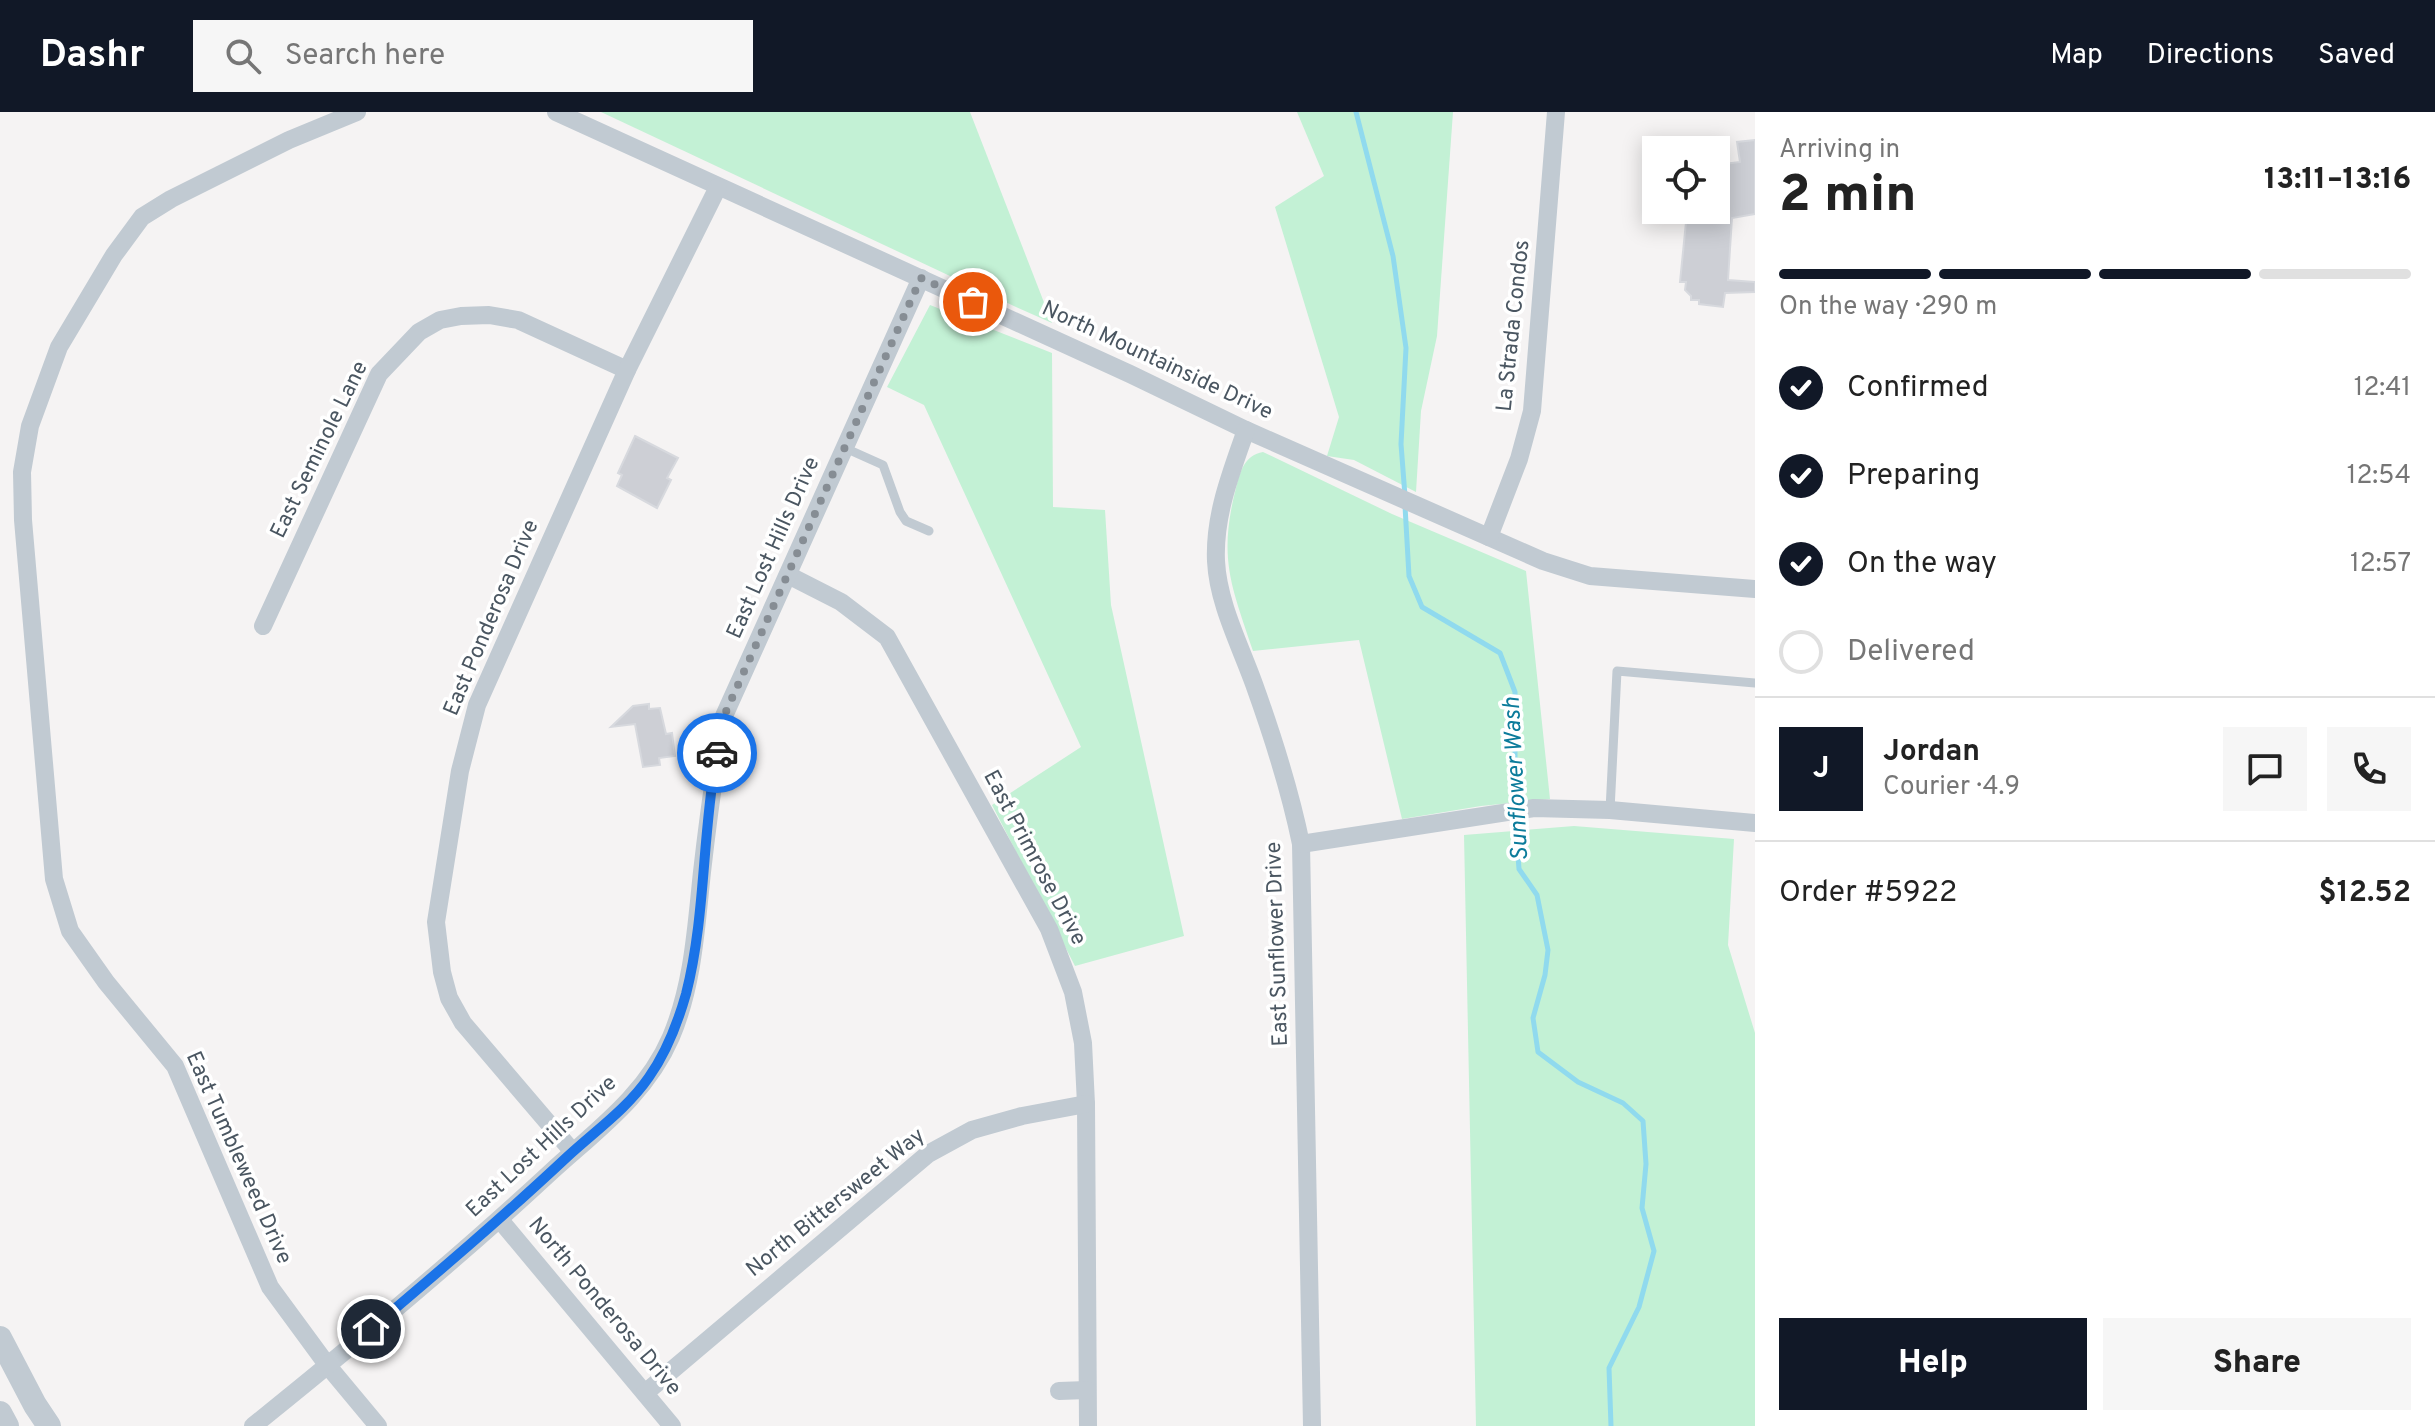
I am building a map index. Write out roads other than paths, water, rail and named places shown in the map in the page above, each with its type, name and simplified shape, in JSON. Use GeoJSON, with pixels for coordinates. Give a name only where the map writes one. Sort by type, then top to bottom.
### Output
{"type":"FeatureCollection","features":[{"type":"Feature","properties":{"kind":"street","name":"East Tumbleweed Drive"},"geometry":{"type":"LineString","coordinates":[[357,112],[289,140],[171,199],[142,217],[114,255],[59,347],[30,426],[22,472],[23,520],[54,879],[70,931],[106,982],[175,1066],[270,1287],[328,1366],[378,1426]]}},
{"type":"Feature","properties":{"kind":"street","name":"North Mountainside Drive"},"geometry":{"type":"LineString","coordinates":[[556,112],[1246,430],[1543,561],[1578,574],[1755,589]]}},
{"type":"Feature","properties":{"kind":"street","name":"La Strada Condos"},"geometry":{"type":"LineString","coordinates":[[1489,537],[1519,459],[1532,411],[1556,112]]}},
{"type":"Feature","properties":{"kind":"street","name":"East Ponderosa Drive"},"geometry":{"type":"LineString","coordinates":[[573,1152],[463,1023],[449,998],[442,972],[436,922],[460,771],[477,705],[627,370],[718,187]]}},
{"type":"Feature","properties":{"kind":"street","name":"East Lost Hills Drive"},"geometry":{"type":"LineString","coordinates":[[253,1426],[500,1220],[624,1108],[650,1076],[670,1038],[685,995],[694,950],[712,784],[724,716],[921,278]]}},
{"type":"Feature","properties":{"kind":"street","name":"East Seminole Lane"},"geometry":{"type":"LineString","coordinates":[[263,626],[379,374],[419,332],[440,320],[461,316],[489,315],[518,320],[627,370]]}},
{"type":"Feature","properties":{"kind":"street","name":"East Sunflower Drive"},"geometry":{"type":"LineString","coordinates":[[1246,430],[1226,486],[1217,534],[1216,563],[1220,592],[1292,798],[1301,844],[1312,1426]]}},
{"type":"Feature","properties":{"kind":"street","name":"East Primrose Drive"},"geometry":{"type":"LineString","coordinates":[[788,575],[841,602],[887,637],[1049,929],[1073,992],[1083,1043],[1086,1104],[1088,1426]]}},
{"type":"Feature","properties":{"kind":"street"},"geometry":{"type":"LineString","coordinates":[[1301,844],[1534,808],[1610,810],[1755,823]]}},
{"type":"Feature","properties":{"kind":"street","name":"North Bittersweet Way"},"geometry":{"type":"LineString","coordinates":[[645,1393],[928,1154],[972,1130],[1022,1116],[1086,1104]]}},
{"type":"Feature","properties":{"kind":"street","name":"North Ponderosa Drive"},"geometry":{"type":"LineString","coordinates":[[500,1220],[672,1426]]}},
{"type":"Feature","properties":{"kind":"street"},"geometry":{"type":"LineString","coordinates":[[0,1338],[49,1426]]}},
{"type":"Feature","properties":{"kind":"street"},"geometry":{"type":"LineString","coordinates":[[1059,1391],[1087,1390]]}},
{"type":"Feature","properties":{"kind":"street"},"geometry":{"type":"LineString","coordinates":[[0,1413],[7,1426]]}},
{"type":"Feature","properties":{"kind":"lane"},"geometry":{"type":"LineString","coordinates":[[845,448],[883,465],[906,521],[929,531]]}},
{"type":"Feature","properties":{"kind":"lane"},"geometry":{"type":"LineString","coordinates":[[1610,810],[1617,671],[1755,683]]}},
{"type":"Feature","properties":{"kind":"waterway","name":"Sunflower Wash"},"geometry":{"type":"LineString","coordinates":[[1356,112],[1393,256],[1406,348],[1401,444],[1405,496]]}},
{"type":"Feature","properties":{"kind":"waterway","name":"Sunflower Wash"},"geometry":{"type":"LineString","coordinates":[[1405,506],[1409,576],[1422,607],[1500,653],[1515,692],[1515,806]]}},
{"type":"Feature","properties":{"kind":"waterway","name":"Sunflower Wash"},"geometry":{"type":"LineString","coordinates":[[1515,816],[1519,869],[1537,895],[1548,950],[1545,975],[1533,1018],[1538,1052],[1578,1082],[1623,1103],[1643,1121],[1646,1164],[1642,1208],[1654,1251],[1639,1307],[1609,1368],[1611,1426]]}}]}
